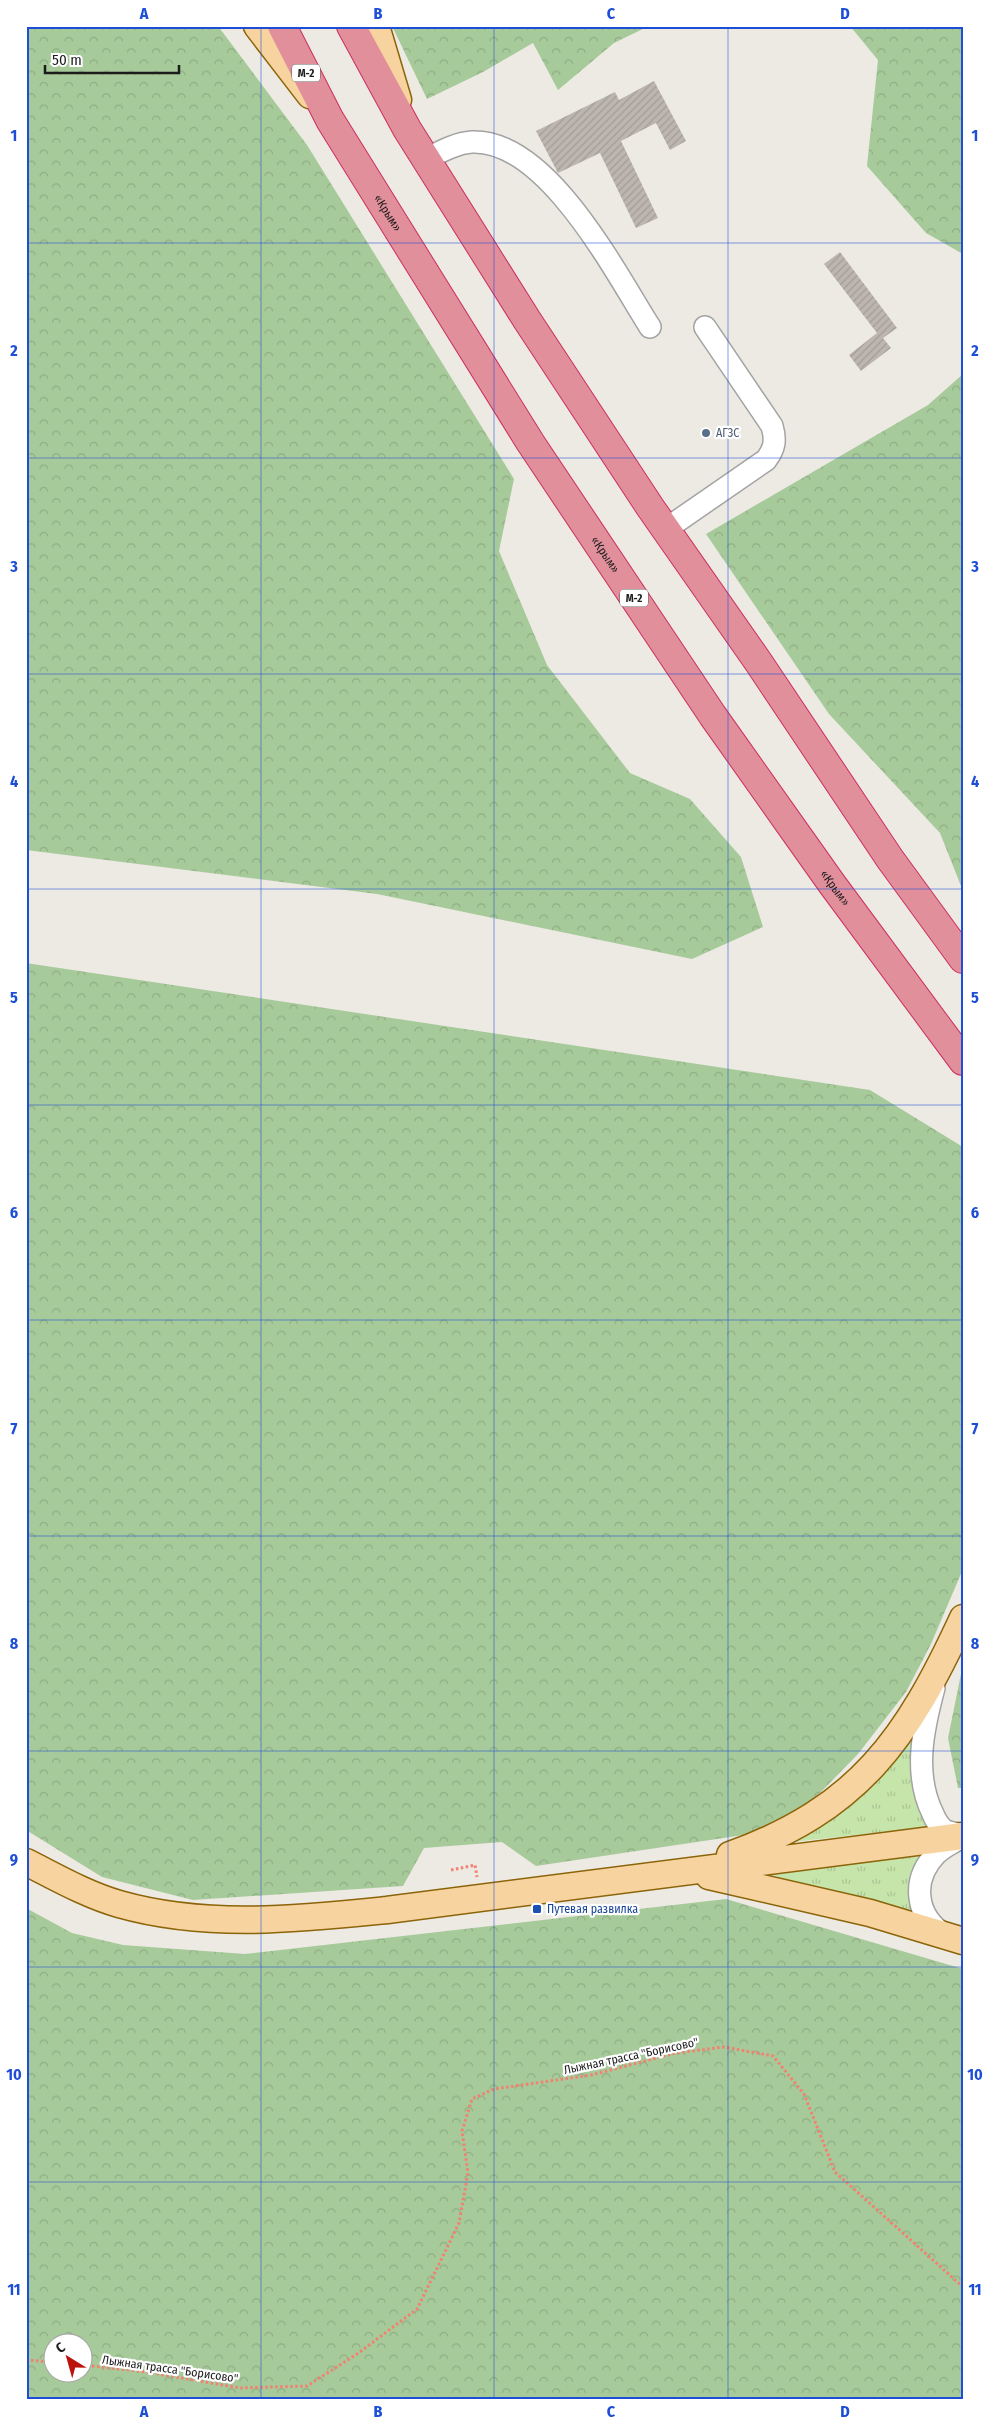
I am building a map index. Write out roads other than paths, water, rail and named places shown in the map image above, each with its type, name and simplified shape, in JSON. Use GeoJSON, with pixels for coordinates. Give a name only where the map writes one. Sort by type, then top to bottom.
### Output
{"type":"FeatureCollection","features":[{"type":"Feature","properties":{"kind":"highway","name":"«Крым»"},"geometry":{"type":"LineString","coordinates":[[282,26],[330,120],[530,442],[708,708],[832,884],[963,1061]]}},
{"type":"Feature","properties":{"kind":"highway"},"geometry":{"type":"LineString","coordinates":[[351,26],[407,129],[527,320],[890,859],[963,959]]}},
{"type":"Feature","properties":{"kind":"main road"},"geometry":{"type":"LineString","coordinates":[[257,26],[330,120]]}},
{"type":"Feature","properties":{"kind":"main road"},"geometry":{"type":"LineString","coordinates":[[376,26],[407,129]]}},
{"type":"Feature","properties":{"kind":"main road"},"geometry":{"type":"LineString","coordinates":[[686,1871],[769,1840],[808,1820],[863,1778],[889,1748],[938,1673],[963,1618]]}},
{"type":"Feature","properties":{"kind":"main road"},"geometry":{"type":"LineString","coordinates":[[26,1862],[61,1880],[118,1904],[178,1916],[250,1921],[310,1918],[387,1910],[963,1836]]}},
{"type":"Feature","properties":{"kind":"main road"},"geometry":{"type":"LineString","coordinates":[[686,1871],[742,1882],[870,1913],[956,1939]]}},
{"type":"Feature","properties":{"kind":"street"},"geometry":{"type":"LineString","coordinates":[[426,159],[452,147],[471,142],[488,143],[509,150],[527,162],[564,198],[585,224],[650,327]]}},
{"type":"Feature","properties":{"kind":"street"},"geometry":{"type":"LineString","coordinates":[[666,529],[766,460],[773,450],[775,438],[772,426],[705,328]]}},
{"type":"Feature","properties":{"kind":"street"},"geometry":{"type":"LineString","coordinates":[[938,1673],[923,1733],[923,1787],[928,1804],[939,1825],[946,1831],[963,1836]]}},
{"type":"Feature","properties":{"kind":"street"},"geometry":{"type":"LineString","coordinates":[[956,1939],[928,1921],[920,1903],[920,1892],[922,1879],[931,1860],[943,1848],[963,1836]]}},
{"type":"Feature","properties":{"kind":"place","name":"АГЗС"},"geometry":{"type":"Point","coordinates":[706,433]}},
{"type":"Feature","properties":{"kind":"place","name":"Путевая развилка"},"geometry":{"type":"Point","coordinates":[537,1909]}}]}
